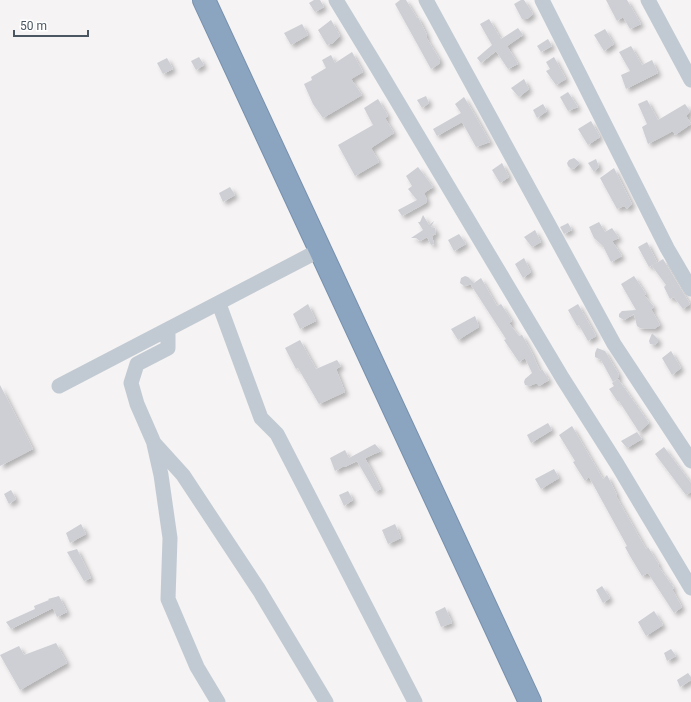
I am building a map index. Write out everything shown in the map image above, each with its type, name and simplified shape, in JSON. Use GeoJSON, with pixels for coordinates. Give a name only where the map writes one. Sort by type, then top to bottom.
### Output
{"type":"FeatureCollection","features":[{"type":"Feature","properties":{"kind":"highway"},"geometry":{"type":"LineString","coordinates":[[204,0],[530,702]]}},
{"type":"Feature","properties":{"kind":"street"},"geometry":{"type":"LineString","coordinates":[[336,0],[559,372],[617,464],[691,588]]}},
{"type":"Feature","properties":{"kind":"street"},"geometry":{"type":"LineString","coordinates":[[426,0],[614,344],[691,461]]}},
{"type":"Feature","properties":{"kind":"street"},"geometry":{"type":"LineString","coordinates":[[542,0],[667,248],[691,289]]}},
{"type":"Feature","properties":{"kind":"street"},"geometry":{"type":"LineString","coordinates":[[648,0],[691,80]]}},
{"type":"Feature","properties":{"kind":"street"},"geometry":{"type":"LineString","coordinates":[[58,386],[219,304],[320,250]]}},
{"type":"Feature","properties":{"kind":"street"},"geometry":{"type":"LineString","coordinates":[[219,304],[261,418],[277,434],[415,702]]}},
{"type":"Feature","properties":{"kind":"street"},"geometry":{"type":"LineString","coordinates":[[168,330],[168,348],[136,364],[131,383],[137,404],[154,443],[161,475],[170,538],[168,599],[197,667],[218,702]]}},
{"type":"Feature","properties":{"kind":"street"},"geometry":{"type":"LineString","coordinates":[[154,443],[188,482],[259,590],[326,702]]}},
{"type":"Feature","properties":{"kind":"building"},"geometry":{"type":"Polygon","coordinates":[[[314,0],[320,0],[324,7],[315,12],[309,3],[314,0]]]}},
{"type":"Feature","properties":{"kind":"building"},"geometry":{"type":"Polygon","coordinates":[[[400,0],[406,0],[417,18],[418,17],[427,35],[426,37],[440,60],[439,64],[431,69],[395,4],[400,0]]]}},
{"type":"Feature","properties":{"kind":"building"},"geometry":{"type":"Polygon","coordinates":[[[524,0],[533,14],[527,19],[522,19],[514,4],[524,0]]]}},
{"type":"Feature","properties":{"kind":"building"},"geometry":{"type":"Polygon","coordinates":[[[606,0],[627,0],[641,24],[630,29],[623,17],[617,21],[606,0]]]}},
{"type":"Feature","properties":{"kind":"building"},"geometry":{"type":"Polygon","coordinates":[[[489,19],[501,39],[518,28],[523,35],[507,46],[518,64],[508,69],[496,51],[481,63],[477,58],[492,45],[480,24],[489,19]]]}},
{"type":"Feature","properties":{"kind":"building"},"geometry":{"type":"Polygon","coordinates":[[[331,20],[340,36],[333,43],[327,45],[318,30],[331,20]]]}},
{"type":"Feature","properties":{"kind":"building"},"geometry":{"type":"Polygon","coordinates":[[[302,24],[308,35],[291,45],[284,33],[302,24]]]}},
{"type":"Feature","properties":{"kind":"building"},"geometry":{"type":"Polygon","coordinates":[[[605,29],[614,44],[604,51],[594,35],[605,29]]]}},
{"type":"Feature","properties":{"kind":"building"},"geometry":{"type":"Polygon","coordinates":[[[548,39],[552,46],[541,52],[537,46],[548,39]]]}},
{"type":"Feature","properties":{"kind":"building"},"geometry":{"type":"Polygon","coordinates":[[[631,46],[642,65],[652,60],[658,73],[626,89],[621,75],[630,71],[619,52],[631,46]]]}},
{"type":"Feature","properties":{"kind":"building"},"geometry":{"type":"Polygon","coordinates":[[[352,52],[363,72],[351,79],[362,95],[323,118],[313,104],[304,84],[312,80],[311,77],[326,68],[322,60],[331,55],[335,63],[352,52]]]}},
{"type":"Feature","properties":{"kind":"building"},"geometry":{"type":"Polygon","coordinates":[[[199,57],[204,65],[196,70],[191,61],[199,57]]]}},
{"type":"Feature","properties":{"kind":"building"},"geometry":{"type":"Polygon","coordinates":[[[554,57],[566,79],[556,85],[546,71],[550,69],[546,62],[554,57]]]}},
{"type":"Feature","properties":{"kind":"building"},"geometry":{"type":"Polygon","coordinates":[[[167,58],[173,69],[163,74],[157,63],[167,58]]]}},
{"type":"Feature","properties":{"kind":"building"},"geometry":{"type":"Polygon","coordinates":[[[524,79],[529,89],[519,97],[511,88],[524,79]]]}},
{"type":"Feature","properties":{"kind":"building"},"geometry":{"type":"Polygon","coordinates":[[[568,92],[578,107],[568,111],[560,97],[568,92]]]}},
{"type":"Feature","properties":{"kind":"building"},"geometry":{"type":"Polygon","coordinates":[[[426,96],[429,103],[422,108],[417,100],[426,96]]]}},
{"type":"Feature","properties":{"kind":"building"},"geometry":{"type":"Polygon","coordinates":[[[464,97],[490,142],[476,147],[462,122],[437,136],[433,129],[461,113],[455,104],[464,97]]]}},
{"type":"Feature","properties":{"kind":"building"},"geometry":{"type":"Polygon","coordinates":[[[378,99],[388,116],[385,118],[394,133],[371,148],[379,162],[355,176],[338,145],[373,125],[364,108],[378,99]]]}},
{"type":"Feature","properties":{"kind":"building"},"geometry":{"type":"Polygon","coordinates":[[[647,100],[658,120],[685,104],[690,111],[686,116],[691,124],[675,135],[673,131],[648,144],[642,127],[647,124],[638,104],[647,100]]]}},
{"type":"Feature","properties":{"kind":"building"},"geometry":{"type":"Polygon","coordinates":[[[543,104],[547,111],[537,118],[533,110],[543,104]]]}},
{"type":"Feature","properties":{"kind":"building"},"geometry":{"type":"Polygon","coordinates":[[[591,121],[600,137],[588,145],[578,129],[591,121]]]}},
{"type":"Feature","properties":{"kind":"building"},"geometry":{"type":"Polygon","coordinates":[[[574,158],[580,163],[575,168],[571,169],[567,163],[569,160],[574,158]]]}},
{"type":"Feature","properties":{"kind":"building"},"geometry":{"type":"Polygon","coordinates":[[[596,159],[599,167],[594,172],[588,163],[596,159]]]}},
{"type":"Feature","properties":{"kind":"building"},"geometry":{"type":"Polygon","coordinates":[[[502,163],[509,177],[500,183],[492,170],[502,163]]]}},
{"type":"Feature","properties":{"kind":"building"},"geometry":{"type":"Polygon","coordinates":[[[418,167],[433,187],[424,193],[427,200],[426,203],[402,216],[398,210],[417,200],[408,189],[412,186],[406,176],[418,167]]]}},
{"type":"Feature","properties":{"kind":"building"},"geometry":{"type":"Polygon","coordinates":[[[614,168],[632,204],[627,209],[624,206],[617,209],[600,178],[614,168]]]}},
{"type":"Feature","properties":{"kind":"building"},"geometry":{"type":"Polygon","coordinates":[[[230,187],[235,195],[223,202],[219,193],[230,187]]]}},
{"type":"Feature","properties":{"kind":"building"},"geometry":{"type":"Polygon","coordinates":[[[423,215],[429,225],[434,221],[431,227],[435,228],[436,234],[432,236],[434,244],[431,245],[427,237],[420,241],[416,238],[411,238],[423,230],[418,222],[420,222],[423,215]]]}},
{"type":"Feature","properties":{"kind":"building"},"geometry":{"type":"Polygon","coordinates":[[[599,222],[605,232],[612,228],[619,238],[612,241],[622,256],[611,262],[603,246],[594,238],[589,227],[599,222]]]}},
{"type":"Feature","properties":{"kind":"building"},"geometry":{"type":"Polygon","coordinates":[[[568,223],[572,230],[564,234],[560,227],[568,223]]]}},
{"type":"Feature","properties":{"kind":"building"},"geometry":{"type":"Polygon","coordinates":[[[535,230],[541,242],[532,247],[524,237],[535,230]]]}},
{"type":"Feature","properties":{"kind":"building"},"geometry":{"type":"Polygon","coordinates":[[[459,234],[466,244],[454,251],[448,240],[459,234]]]}},
{"type":"Feature","properties":{"kind":"building"},"geometry":{"type":"Polygon","coordinates":[[[647,242],[657,262],[649,267],[638,247],[647,242]]]}},
{"type":"Feature","properties":{"kind":"building"},"geometry":{"type":"Polygon","coordinates":[[[524,258],[531,272],[523,278],[515,264],[524,258]]]}},
{"type":"Feature","properties":{"kind":"building"},"geometry":{"type":"Polygon","coordinates":[[[663,259],[690,304],[683,309],[674,297],[670,299],[664,287],[666,285],[652,266],[663,259]]]}},
{"type":"Feature","properties":{"kind":"building"},"geometry":{"type":"Polygon","coordinates":[[[465,276],[474,283],[481,278],[497,306],[501,304],[512,321],[509,323],[519,336],[522,335],[540,371],[542,369],[549,380],[539,386],[537,383],[529,386],[525,385],[525,379],[532,373],[525,358],[519,362],[471,285],[473,284],[464,286],[460,283],[461,278],[465,276]]]}},
{"type":"Feature","properties":{"kind":"building"},"geometry":{"type":"Polygon","coordinates":[[[634,276],[646,294],[644,295],[654,307],[651,309],[660,325],[654,329],[640,328],[637,326],[634,314],[624,320],[619,317],[619,314],[622,311],[636,310],[621,284],[634,276]]]}},
{"type":"Feature","properties":{"kind":"building"},"geometry":{"type":"Polygon","coordinates":[[[308,304],[316,321],[300,329],[293,314],[308,304]]]}},
{"type":"Feature","properties":{"kind":"building"},"geometry":{"type":"Polygon","coordinates":[[[578,304],[596,336],[588,341],[568,310],[578,304]]]}},
{"type":"Feature","properties":{"kind":"building"},"geometry":{"type":"Polygon","coordinates":[[[475,316],[479,327],[458,340],[451,329],[475,316]]]}},
{"type":"Feature","properties":{"kind":"building"},"geometry":{"type":"Polygon","coordinates":[[[652,333],[658,339],[658,342],[655,345],[650,344],[649,341],[652,333]]]}},
{"type":"Feature","properties":{"kind":"building"},"geometry":{"type":"Polygon","coordinates":[[[300,340],[316,369],[337,360],[341,366],[336,369],[345,392],[319,404],[298,368],[296,369],[285,348],[300,340]]]}},
{"type":"Feature","properties":{"kind":"building"},"geometry":{"type":"Polygon","coordinates":[[[597,348],[605,351],[618,373],[619,377],[613,382],[601,360],[595,357],[597,348]]]}},
{"type":"Feature","properties":{"kind":"building"},"geometry":{"type":"Polygon","coordinates":[[[671,351],[681,368],[672,375],[662,358],[671,351]]]}},
{"type":"Feature","properties":{"kind":"building"},"geometry":{"type":"Polygon","coordinates":[[[618,379],[649,423],[639,432],[619,401],[618,402],[609,389],[614,386],[612,383],[618,379]]]}},
{"type":"Feature","properties":{"kind":"building"},"geometry":{"type":"Polygon","coordinates":[[[0,385],[33,449],[0,466],[0,385]]]}},
{"type":"Feature","properties":{"kind":"building"},"geometry":{"type":"Polygon","coordinates":[[[548,423],[552,430],[531,443],[527,435],[548,423]]]}},
{"type":"Feature","properties":{"kind":"building"},"geometry":{"type":"Polygon","coordinates":[[[572,426],[603,479],[607,475],[617,495],[616,496],[646,549],[648,547],[659,565],[658,566],[674,588],[672,589],[682,607],[674,613],[648,573],[642,576],[625,547],[627,546],[589,477],[585,481],[573,462],[575,461],[559,435],[572,426]]]}},
{"type":"Feature","properties":{"kind":"building"},"geometry":{"type":"Polygon","coordinates":[[[637,432],[642,439],[627,448],[621,441],[637,432]]]}},
{"type":"Feature","properties":{"kind":"building"},"geometry":{"type":"Polygon","coordinates":[[[375,444],[381,451],[365,458],[381,489],[375,492],[357,461],[335,471],[330,458],[345,450],[349,458],[375,444]]]}},
{"type":"Feature","properties":{"kind":"building"},"geometry":{"type":"Polygon","coordinates":[[[664,447],[691,483],[691,492],[686,495],[655,454],[664,447]]]}},
{"type":"Feature","properties":{"kind":"building"},"geometry":{"type":"Polygon","coordinates":[[[554,469],[559,478],[541,489],[535,479],[554,469]]]}},
{"type":"Feature","properties":{"kind":"building"},"geometry":{"type":"Polygon","coordinates":[[[11,490],[16,499],[9,504],[4,494],[11,490]]]}},
{"type":"Feature","properties":{"kind":"building"},"geometry":{"type":"Polygon","coordinates":[[[348,491],[353,500],[344,506],[339,495],[348,491]]]}},
{"type":"Feature","properties":{"kind":"building"},"geometry":{"type":"Polygon","coordinates":[[[81,524],[86,534],[70,543],[66,533],[81,524]]]}},
{"type":"Feature","properties":{"kind":"building"},"geometry":{"type":"Polygon","coordinates":[[[395,524],[401,538],[388,544],[382,530],[395,524]]]}},
{"type":"Feature","properties":{"kind":"building"},"geometry":{"type":"Polygon","coordinates":[[[77,549],[91,578],[84,581],[67,552],[77,549]]]}},
{"type":"Feature","properties":{"kind":"building"},"geometry":{"type":"Polygon","coordinates":[[[602,586],[610,598],[603,603],[596,590],[602,586]]]}},
{"type":"Feature","properties":{"kind":"building"},"geometry":{"type":"Polygon","coordinates":[[[59,596],[67,612],[57,617],[53,608],[11,629],[6,622],[35,609],[34,606],[49,600],[48,599],[59,596]]]}},
{"type":"Feature","properties":{"kind":"building"},"geometry":{"type":"Polygon","coordinates":[[[445,607],[452,623],[441,627],[435,612],[445,607]]]}},
{"type":"Feature","properties":{"kind":"building"},"geometry":{"type":"Polygon","coordinates":[[[654,611],[663,625],[646,636],[638,622],[654,611]]]}},
{"type":"Feature","properties":{"kind":"building"},"geometry":{"type":"Polygon","coordinates":[[[56,643],[67,663],[20,690],[0,655],[19,646],[24,655],[56,643]]]}},
{"type":"Feature","properties":{"kind":"building"},"geometry":{"type":"Polygon","coordinates":[[[671,649],[676,656],[667,661],[664,653],[671,649]]]}},
{"type":"Feature","properties":{"kind":"building"},"geometry":{"type":"Polygon","coordinates":[[[688,673],[691,680],[680,687],[677,680],[688,673]]]}}]}
